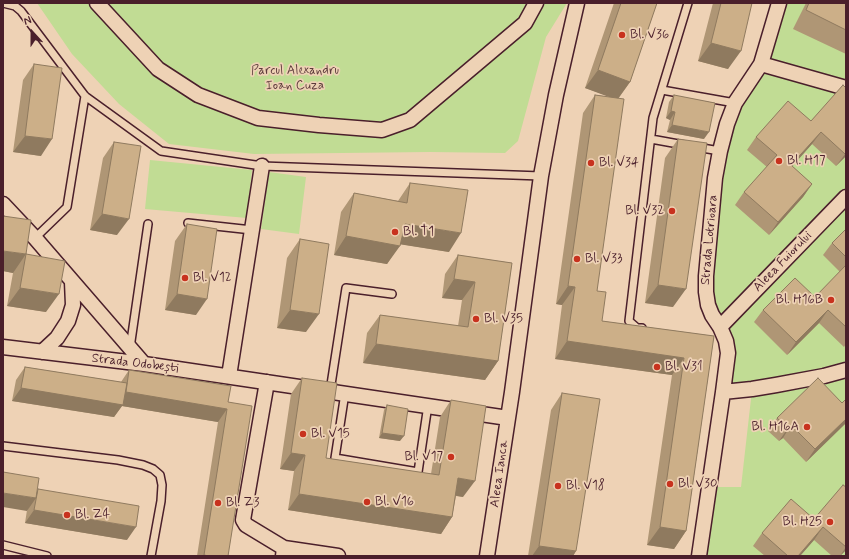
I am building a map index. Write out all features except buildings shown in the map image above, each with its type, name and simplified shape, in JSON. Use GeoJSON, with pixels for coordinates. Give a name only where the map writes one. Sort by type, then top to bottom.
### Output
{"type":"FeatureCollection","features":[{"type":"Feature","properties":{"kind":"street"},"geometry":{"type":"LineString","coordinates":[[97,3],[158,69],[198,95],[258,118],[382,130],[410,120],[525,23],[536,3]]}},
{"type":"Feature","properties":{"kind":"street"},"geometry":{"type":"LineString","coordinates":[[541,176],[556,95],[577,3]]}},
{"type":"Feature","properties":{"kind":"street","name":"Strada Lotrioara"},"geometry":{"type":"LineString","coordinates":[[699,556],[728,352],[708,305],[706,292],[706,276],[715,178],[727,124],[735,104],[761,64],[779,3]]}},
{"type":"Feature","properties":{"kind":"street"},"geometry":{"type":"LineString","coordinates":[[761,64],[846,88]]}},
{"type":"Feature","properties":{"kind":"street"},"geometry":{"type":"LineString","coordinates":[[229,376],[262,166]]}},
{"type":"Feature","properties":{"kind":"street","name":"Aleea Ianca"},"geometry":{"type":"LineString","coordinates":[[487,556],[512,392],[541,176]]}},
{"type":"Feature","properties":{"kind":"street","name":"Aleea Fuiorului"},"geometry":{"type":"LineString","coordinates":[[721,336],[846,197]]}},
{"type":"Feature","properties":{"kind":"street"},"geometry":{"type":"LineString","coordinates":[[3,204],[35,238],[144,364]]}},
{"type":"Feature","properties":{"kind":"street"},"geometry":{"type":"LineString","coordinates":[[42,352],[57,338],[68,321],[73,305],[72,282]]}},
{"type":"Feature","properties":{"kind":"street","name":"Strada Odobești"},"geometry":{"type":"LineString","coordinates":[[3,347],[144,364],[508,418]]}},
{"type":"Feature","properties":{"kind":"street"},"geometry":{"type":"LineString","coordinates":[[723,392],[783,384],[846,370]]}},
{"type":"Feature","properties":{"kind":"street"},"geometry":{"type":"LineString","coordinates":[[267,382],[244,520],[246,525],[284,552],[338,556]]}},
{"type":"Feature","properties":{"kind":"lane"},"geometry":{"type":"LineString","coordinates":[[3,3],[15,6],[21,11],[85,96],[161,151],[262,166],[541,176]]}},
{"type":"Feature","properties":{"kind":"lane"},"geometry":{"type":"LineString","coordinates":[[652,330],[637,328],[629,322],[653,118],[688,3]]}},
{"type":"Feature","properties":{"kind":"lane"},"geometry":{"type":"LineString","coordinates":[[662,90],[735,104]]}},
{"type":"Feature","properties":{"kind":"lane"},"geometry":{"type":"LineString","coordinates":[[35,238],[67,207],[85,96]]}},
{"type":"Feature","properties":{"kind":"lane"},"geometry":{"type":"LineString","coordinates":[[651,139],[720,151]]}},
{"type":"Feature","properties":{"kind":"lane"},"geometry":{"type":"LineString","coordinates":[[188,223],[252,230]]}},
{"type":"Feature","properties":{"kind":"lane"},"geometry":{"type":"LineString","coordinates":[[130,348],[148,224]]}},
{"type":"Feature","properties":{"kind":"lane"},"geometry":{"type":"LineString","coordinates":[[330,391],[346,288],[392,294]]}},
{"type":"Feature","properties":{"kind":"lane"},"geometry":{"type":"LineString","coordinates":[[345,393],[335,458],[418,472],[428,405]]}},
{"type":"Feature","properties":{"kind":"lane"},"geometry":{"type":"LineString","coordinates":[[3,446],[118,460],[143,465],[153,469],[160,475],[162,485],[161,501],[151,556]]}},
{"type":"Feature","properties":{"kind":"lane"},"geometry":{"type":"LineString","coordinates":[[3,545],[47,556]]}},
{"type":"Feature","properties":{"kind":"green space","name":"Parcul Alexandru Ioan Cuza"},"geometry":{"type":"Polygon","coordinates":[[[37,3],[567,3],[546,37],[518,141],[505,153],[430,152],[254,154],[169,144],[119,104],[72,54],[37,3]]]}},
{"type":"Feature","properties":{"kind":"green space"},"geometry":{"type":"Polygon","coordinates":[[[779,3],[846,3],[846,556],[699,556],[709,487],[741,487],[752,390],[723,392],[728,353],[708,305],[720,151],[761,64],[779,3]]]}},
{"type":"Feature","properties":{"kind":"green space"},"geometry":{"type":"Polygon","coordinates":[[[150,160],[252,170],[247,218],[145,209],[150,160]]]}},
{"type":"Feature","properties":{"kind":"green space"},"geometry":{"type":"Polygon","coordinates":[[[269,172],[306,177],[299,234],[261,229],[269,172]]]}},
{"type":"Feature","properties":{"kind":"place","name":"Bl. V36"},"geometry":{"type":"Point","coordinates":[622,35]}},
{"type":"Feature","properties":{"kind":"place","name":"Bl. H17"},"geometry":{"type":"Point","coordinates":[779,161]}},
{"type":"Feature","properties":{"kind":"place","name":"Bl. V34"},"geometry":{"type":"Point","coordinates":[591,163]}},
{"type":"Feature","properties":{"kind":"place","name":"Bl. V32"},"geometry":{"type":"Point","coordinates":[672,211]}},
{"type":"Feature","properties":{"kind":"place","name":"Bl. T1"},"geometry":{"type":"Point","coordinates":[395,232]}},
{"type":"Feature","properties":{"kind":"place","name":"Bl. V33"},"geometry":{"type":"Point","coordinates":[577,259]}},
{"type":"Feature","properties":{"kind":"place","name":"Bl. V12"},"geometry":{"type":"Point","coordinates":[185,278]}},
{"type":"Feature","properties":{"kind":"place","name":"Bl. H16B"},"geometry":{"type":"Point","coordinates":[831,300]}},
{"type":"Feature","properties":{"kind":"place","name":"Bl. V35"},"geometry":{"type":"Point","coordinates":[476,319]}},
{"type":"Feature","properties":{"kind":"place","name":"Bl. V31"},"geometry":{"type":"Point","coordinates":[657,367]}},
{"type":"Feature","properties":{"kind":"place","name":"Bl. H16A"},"geometry":{"type":"Point","coordinates":[807,427]}},
{"type":"Feature","properties":{"kind":"place","name":"Bl. V15"},"geometry":{"type":"Point","coordinates":[303,434]}},
{"type":"Feature","properties":{"kind":"place","name":"Bl. V17"},"geometry":{"type":"Point","coordinates":[451,457]}},
{"type":"Feature","properties":{"kind":"place","name":"Bl. V30"},"geometry":{"type":"Point","coordinates":[670,484]}},
{"type":"Feature","properties":{"kind":"place","name":"Bl. V18"},"geometry":{"type":"Point","coordinates":[558,486]}},
{"type":"Feature","properties":{"kind":"place","name":"Bl. V16"},"geometry":{"type":"Point","coordinates":[367,502]}},
{"type":"Feature","properties":{"kind":"place","name":"Bl. Z3"},"geometry":{"type":"Point","coordinates":[218,503]}},
{"type":"Feature","properties":{"kind":"place","name":"Bl. Z4"},"geometry":{"type":"Point","coordinates":[67,515]}},
{"type":"Feature","properties":{"kind":"place","name":"Bl. H25"},"geometry":{"type":"Point","coordinates":[830,522]}}]}
